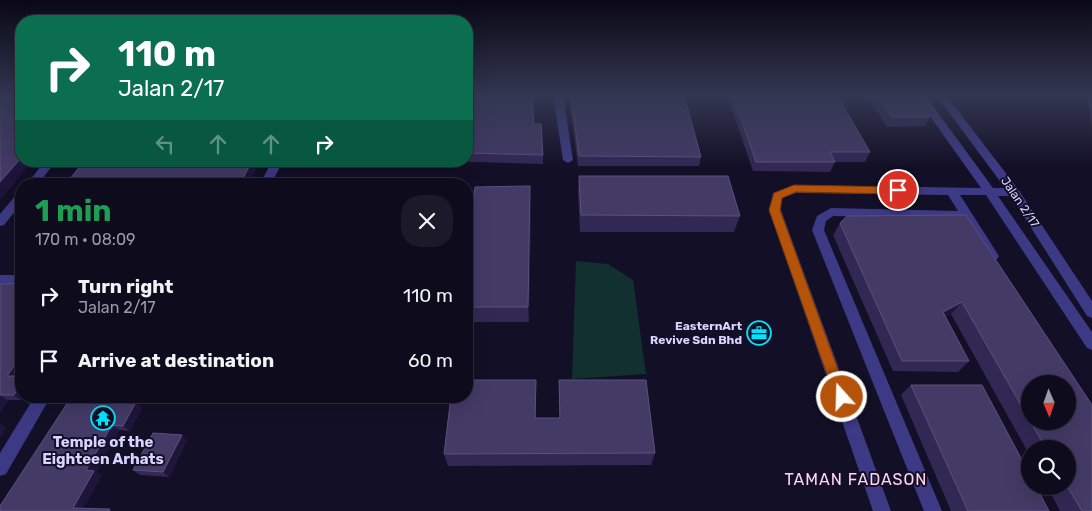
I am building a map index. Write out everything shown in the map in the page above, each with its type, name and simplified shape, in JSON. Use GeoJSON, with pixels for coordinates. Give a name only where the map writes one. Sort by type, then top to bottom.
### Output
{"type":"FeatureCollection","features":[{"type":"Feature","properties":{"kind":"street"},"geometry":{"type":"LineString","coordinates":[[562,119],[568,160]]}},
{"type":"Feature","properties":{"kind":"street","name":"Jalan 2/17"},"geometry":{"type":"LineString","coordinates":[[937,119],[990,192],[1092,344]]}},
{"type":"Feature","properties":{"kind":"street","name":"Jalan 2/17"},"geometry":{"type":"LineString","coordinates":[[959,119],[1014,192],[1092,312]]}},
{"type":"Feature","properties":{"kind":"street"},"geometry":{"type":"LineString","coordinates":[[37,178],[46,167]]}},
{"type":"Feature","properties":{"kind":"street"},"geometry":{"type":"LineString","coordinates":[[268,178],[275,167]]}},
{"type":"Feature","properties":{"kind":"street","name":"Jalan 2/17"},"geometry":{"type":"LineString","coordinates":[[882,511],[775,210],[777,196],[794,189],[990,192]]}},
{"type":"Feature","properties":{"kind":"street"},"geometry":{"type":"LineString","coordinates":[[951,191],[998,263]]}},
{"type":"Feature","properties":{"kind":"street"},"geometry":{"type":"LineString","coordinates":[[990,192],[1014,192]]}},
{"type":"Feature","properties":{"kind":"street"},"geometry":{"type":"LineString","coordinates":[[0,222],[15,204]]}},
{"type":"Feature","properties":{"kind":"street"},"geometry":{"type":"LineString","coordinates":[[933,511],[818,230],[821,219],[831,212],[967,215]]}},
{"type":"Feature","properties":{"kind":"street"},"geometry":{"type":"LineString","coordinates":[[0,280],[15,280]]}},
{"type":"Feature","properties":{"kind":"street"},"geometry":{"type":"LineString","coordinates":[[0,468],[40,403]]}},
{"type":"Feature","properties":{"kind":"green space"},"geometry":{"type":"Polygon","coordinates":[[[576,261],[608,264],[633,280],[646,374],[572,379],[576,261]]]}},
{"type":"Feature","properties":{"kind":"building"},"geometry":{"type":"Polygon","coordinates":[[[0,119],[15,119],[15,165],[0,182],[0,119]]]}},
{"type":"Feature","properties":{"kind":"building"},"geometry":{"type":"Polygon","coordinates":[[[473,119],[534,119],[534,124],[541,124],[543,155],[473,153],[473,119]]]}},
{"type":"Feature","properties":{"kind":"building"},"geometry":{"type":"Polygon","coordinates":[[[574,119],[691,119],[701,157],[579,156],[574,119]]]}},
{"type":"Feature","properties":{"kind":"building"},"geometry":{"type":"Polygon","coordinates":[[[741,119],[851,119],[870,152],[830,152],[835,162],[756,162],[741,119]]]}},
{"type":"Feature","properties":{"kind":"building"},"geometry":{"type":"Polygon","coordinates":[[[79,167],[249,167],[243,178],[71,178],[79,167]]]}},
{"type":"Feature","properties":{"kind":"building"},"geometry":{"type":"Polygon","coordinates":[[[579,176],[728,176],[740,216],[581,215],[579,176]]]}},
{"type":"Feature","properties":{"kind":"building"},"geometry":{"type":"Polygon","coordinates":[[[530,186],[528,307],[473,307],[473,205],[475,187],[530,186]]]}},
{"type":"Feature","properties":{"kind":"building"},"geometry":{"type":"Polygon","coordinates":[[[966,215],[1072,375],[1021,375],[1021,405],[962,302],[943,312],[969,361],[902,361],[840,223],[847,216],[966,215]]]}},
{"type":"Feature","properties":{"kind":"building"},"geometry":{"type":"Polygon","coordinates":[[[15,283],[15,365],[7,376],[15,376],[14,395],[0,395],[0,284],[15,283]]]}},
{"type":"Feature","properties":{"kind":"building"},"geometry":{"type":"Polygon","coordinates":[[[473,380],[536,380],[535,418],[560,418],[559,380],[646,380],[655,453],[444,454],[450,403],[473,403],[473,380]]]}},
{"type":"Feature","properties":{"kind":"building"},"geometry":{"type":"Polygon","coordinates":[[[1076,381],[1092,405],[1092,511],[1082,511],[1072,495],[1076,495],[1076,440],[1041,440],[1035,430],[1076,430],[1076,381]]]}},
{"type":"Feature","properties":{"kind":"building"},"geometry":{"type":"Polygon","coordinates":[[[911,385],[982,385],[1021,458],[1021,495],[1041,495],[1049,511],[968,511],[911,385]]]}},
{"type":"Feature","properties":{"kind":"building"},"geometry":{"type":"Polygon","coordinates":[[[67,403],[135,403],[123,426],[112,425],[86,470],[94,471],[73,508],[110,509],[109,511],[0,511],[0,506],[67,403]]]}},
{"type":"Feature","properties":{"kind":"building"},"geometry":{"type":"Polygon","coordinates":[[[153,433],[182,435],[163,472],[133,470],[153,433]]]}},
{"type":"Feature","properties":{"kind":"place","name":"EasternArt Revive Sdn Bhd"},"geometry":{"type":"Point","coordinates":[759,333]}},
{"type":"Feature","properties":{"kind":"place","name":"Temple of the Eighteen Arhats"},"geometry":{"type":"Point","coordinates":[103,418]}},
{"type":"Feature","properties":{"kind":"district","name":"TAMAN FADASON"},"geometry":{"type":"Point","coordinates":[856,479]}},
{"type":"Feature","properties":{"kind":"route"},"geometry":{"type":"LineString","coordinates":[[842,397],[775,210],[777,196],[794,189],[898,190]]}}]}
